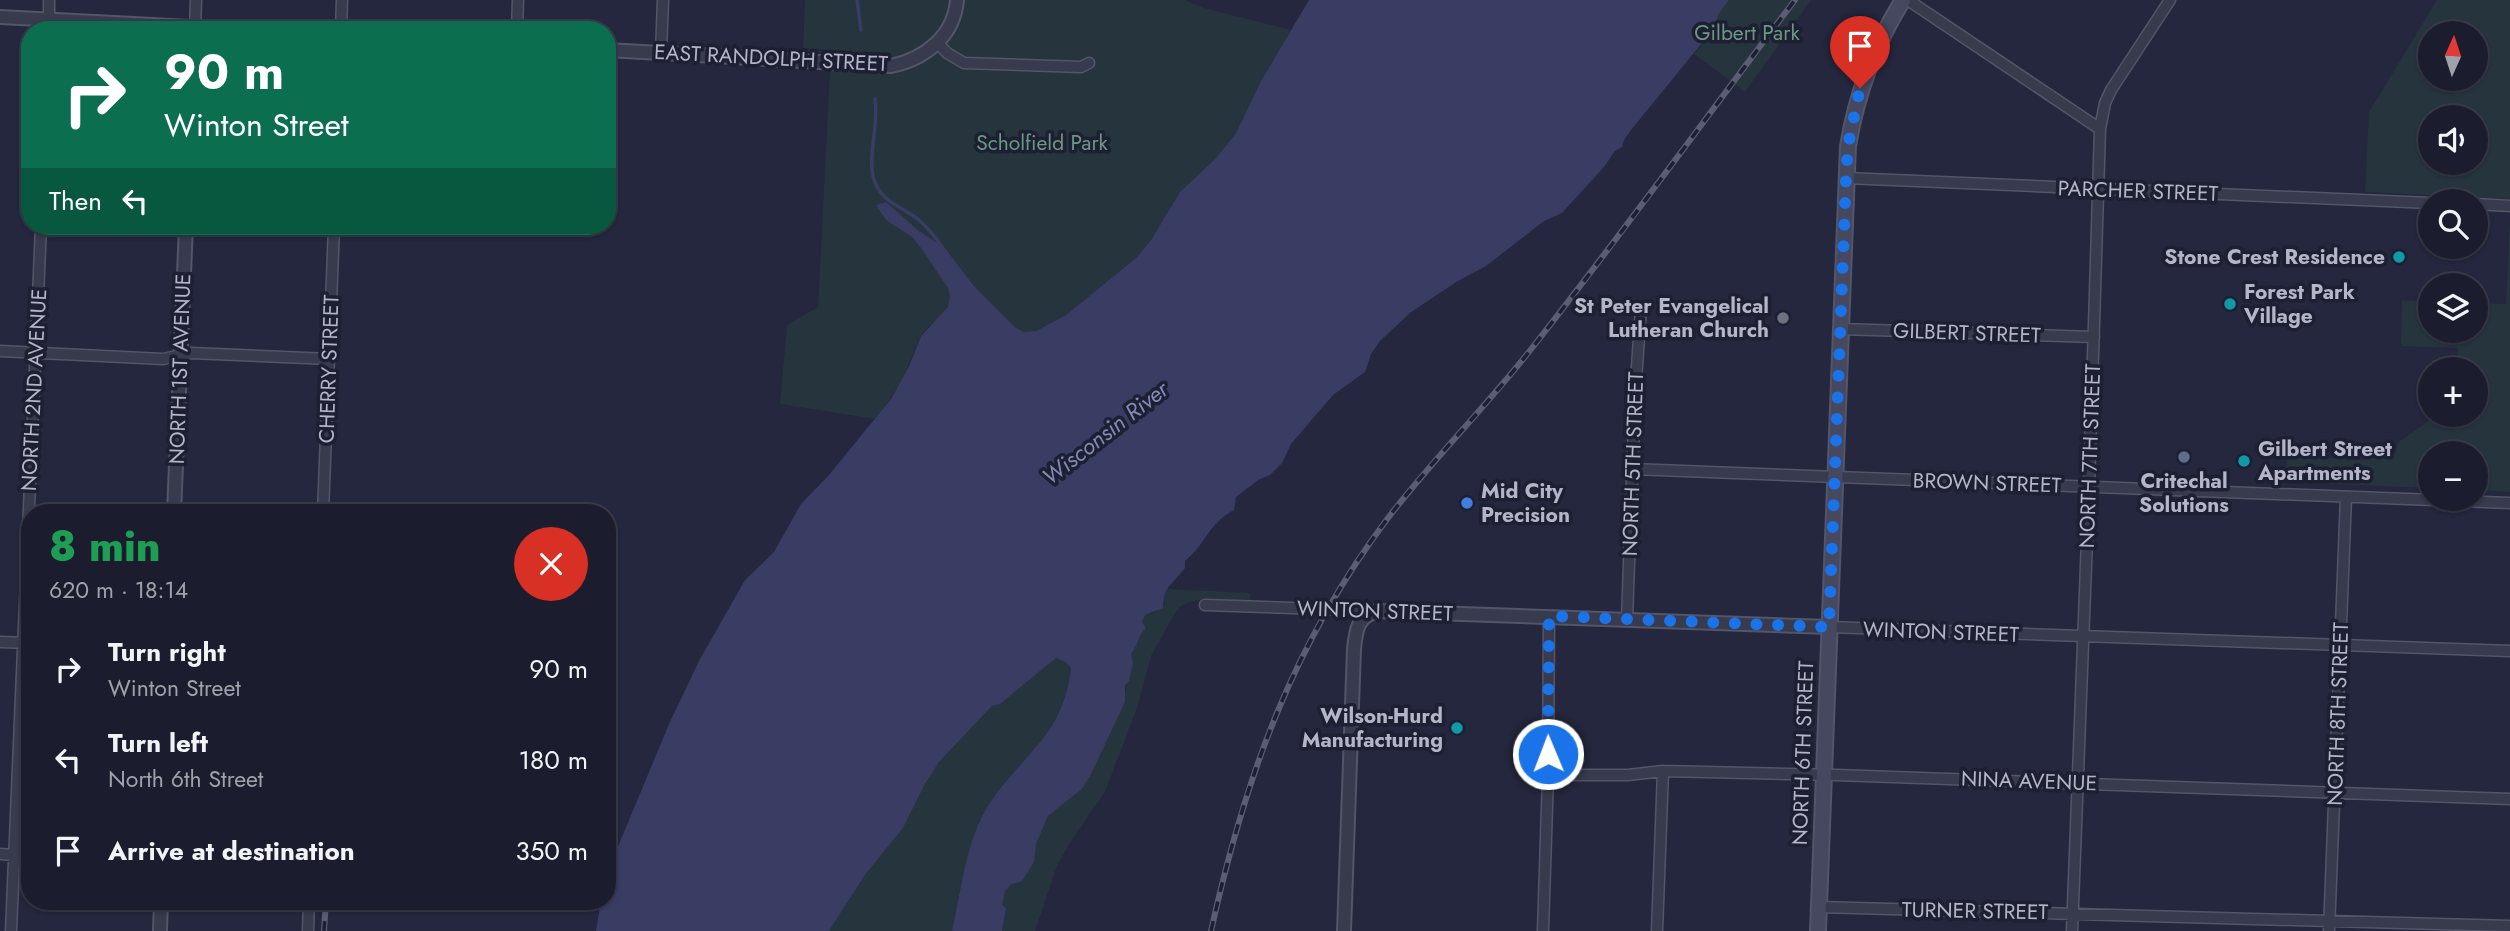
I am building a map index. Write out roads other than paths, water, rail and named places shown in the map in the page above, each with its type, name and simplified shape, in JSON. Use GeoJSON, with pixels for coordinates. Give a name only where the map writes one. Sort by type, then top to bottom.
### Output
{"type":"FeatureCollection","features":[{"type":"Feature","properties":{"kind":"main road","name":"NORTH 6TH STREET"},"geometry":{"type":"LineString","coordinates":[[1818,931],[1848,146],[1860,88],[1875,50],[1903,0]]}},
{"type":"Feature","properties":{"kind":"street"},"geometry":{"type":"LineString","coordinates":[[48,19],[49,0]]}},
{"type":"Feature","properties":{"kind":"street"},"geometry":{"type":"LineString","coordinates":[[195,21],[196,0]]}},
{"type":"Feature","properties":{"kind":"street"},"geometry":{"type":"LineString","coordinates":[[341,21],[342,0]]}},
{"type":"Feature","properties":{"kind":"street"},"geometry":{"type":"LineString","coordinates":[[517,0],[517,21]]}},
{"type":"Feature","properties":{"kind":"street"},"geometry":{"type":"LineString","coordinates":[[661,52],[663,0]]}},
{"type":"Feature","properties":{"kind":"street"},"geometry":{"type":"LineString","coordinates":[[957,0],[953,21],[937,42],[947,53],[964,63],[1058,67],[1081,67],[1089,63]]}},
{"type":"Feature","properties":{"kind":"street"},"geometry":{"type":"LineString","coordinates":[[1908,0],[2099,129]]}},
{"type":"Feature","properties":{"kind":"street","name":"NORTH 7TH STREET"},"geometry":{"type":"LineString","coordinates":[[2072,931],[2090,487],[2099,129],[2111,90],[2170,0]]}},
{"type":"Feature","properties":{"kind":"street"},"geometry":{"type":"LineString","coordinates":[[0,17],[81,21]]}},
{"type":"Feature","properties":{"kind":"street","name":"EAST RANDOLPH STREET"},"geometry":{"type":"LineString","coordinates":[[616,50],[891,66],[921,56],[937,42]]}},
{"type":"Feature","properties":{"kind":"street","name":"PARCHER STREET"},"geometry":{"type":"LineString","coordinates":[[1846,178],[2418,202]]}},
{"type":"Feature","properties":{"kind":"street"},"geometry":{"type":"LineString","coordinates":[[2488,205],[2510,206]]}},
{"type":"Feature","properties":{"kind":"street","name":"NORTH 2ND AVENUE"},"geometry":{"type":"LineString","coordinates":[[30,504],[41,235]]}},
{"type":"Feature","properties":{"kind":"street","name":"NORTH 1ST AVENUE"},"geometry":{"type":"LineString","coordinates":[[174,504],[186,235]]}},
{"type":"Feature","properties":{"kind":"street","name":"CHERRY STREET"},"geometry":{"type":"LineString","coordinates":[[323,504],[334,235]]}},
{"type":"Feature","properties":{"kind":"street","name":"NORTH 5TH STREET"},"geometry":{"type":"LineString","coordinates":[[1627,619],[1641,309]]}},
{"type":"Feature","properties":{"kind":"street","name":"GILBERT STREET"},"geometry":{"type":"LineString","coordinates":[[1840,329],[2094,337]]}},
{"type":"Feature","properties":{"kind":"street"},"geometry":{"type":"LineString","coordinates":[[0,351],[163,359],[191,353],[329,359]]}},
{"type":"Feature","properties":{"kind":"street","name":"BROWN STREET"},"geometry":{"type":"LineString","coordinates":[[1632,469],[2510,503]]}},
{"type":"Feature","properties":{"kind":"street","name":"NORTH 8TH STREET"},"geometry":{"type":"LineString","coordinates":[[2330,925],[2346,497]]}},
{"type":"Feature","properties":{"kind":"street","name":"WINTON STREET"},"geometry":{"type":"LineString","coordinates":[[1205,605],[2510,651]]}},
{"type":"Feature","properties":{"kind":"street"},"geometry":{"type":"LineString","coordinates":[[1344,931],[1356,634],[1361,619],[1377,611]]}},
{"type":"Feature","properties":{"kind":"street"},"geometry":{"type":"LineString","coordinates":[[1543,931],[1549,616]]}},
{"type":"Feature","properties":{"kind":"street"},"geometry":{"type":"LineString","coordinates":[[0,642],[21,643]]}},
{"type":"Feature","properties":{"kind":"street","name":"NORTH 2ND AVENUE"},"geometry":{"type":"LineString","coordinates":[[10,931],[21,719]]}},
{"type":"Feature","properties":{"kind":"street"},"geometry":{"type":"LineString","coordinates":[[1657,931],[1663,771]]}},
{"type":"Feature","properties":{"kind":"street","name":"NINA AVENUE"},"geometry":{"type":"LineString","coordinates":[[1548,775],[1628,775],[1663,771],[1824,775],[2510,799]]}},
{"type":"Feature","properties":{"kind":"street"},"geometry":{"type":"LineString","coordinates":[[0,854],[21,856]]}},
{"type":"Feature","properties":{"kind":"street","name":"TURNER STREET"},"geometry":{"type":"LineString","coordinates":[[1819,907],[2073,913],[2330,925],[2510,926]]}},
{"type":"Feature","properties":{"kind":"street"},"geometry":{"type":"LineString","coordinates":[[160,931],[161,910]]}},
{"type":"Feature","properties":{"kind":"street"},"geometry":{"type":"LineString","coordinates":[[309,910],[309,931]]}},
{"type":"Feature","properties":{"kind":"water","name":"Wisconsin River"},"geometry":{"type":"Polygon","coordinates":[[[1309,0],[1729,0],[1718,15],[1715,27],[1631,130],[1622,147],[1615,151],[1562,213],[1544,221],[1486,266],[1456,282],[1410,313],[1380,341],[1371,354],[1365,372],[1333,395],[1291,444],[1282,463],[1270,475],[1258,480],[1236,497],[1234,510],[1212,528],[1185,561],[1185,568],[1167,589],[1163,608],[1145,615],[1142,622],[1146,628],[1131,654],[1133,663],[1129,681],[1125,686],[1125,702],[1091,774],[1082,789],[1048,816],[1036,844],[1034,862],[1022,881],[1012,884],[1005,891],[1002,905],[1006,908],[1002,931],[952,931],[968,854],[978,825],[998,792],[1048,731],[1066,694],[1071,669],[1067,663],[1056,658],[1000,704],[992,706],[939,762],[903,828],[865,875],[829,931],[596,931],[600,910],[616,910],[616,851],[669,724],[699,661],[745,580],[774,552],[801,504],[829,475],[891,399],[921,336],[948,307],[948,288],[921,248],[912,237],[886,220],[876,205],[886,202],[919,231],[945,248],[974,286],[1016,328],[1024,332],[1036,331],[1066,315],[1136,258],[1151,240],[1180,192],[1216,158],[1236,133],[1261,81],[1309,0]]]}},
{"type":"Feature","properties":{"kind":"waterway"},"geometry":{"type":"LineString","coordinates":[[857,0],[861,30]]}},
{"type":"Feature","properties":{"kind":"waterway"},"geometry":{"type":"LineString","coordinates":[[875,99],[872,167],[876,185],[891,202],[923,223],[944,250]]}},
{"type":"Feature","properties":{"kind":"railway"},"geometry":{"type":"LineString","coordinates":[[1211,931],[1240,820],[1276,715],[1299,664],[1354,566],[1405,496],[1514,370],[1566,305],[1795,0]]}},
{"type":"Feature","properties":{"kind":"railway"},"geometry":{"type":"LineString","coordinates":[[324,931],[325,910]]}},
{"type":"Feature","properties":{"kind":"place","name":"Stone Crest Residence"},"geometry":{"type":"Point","coordinates":[2399,257]}},
{"type":"Feature","properties":{"kind":"place","name":"Forest Park Village"},"geometry":{"type":"Point","coordinates":[2230,304]}},
{"type":"Feature","properties":{"kind":"place","name":"St Peter Evangelical Lutheran Church"},"geometry":{"type":"Point","coordinates":[1783,318]}},
{"type":"Feature","properties":{"kind":"place","name":"Critechal Solutions"},"geometry":{"type":"Point","coordinates":[2184,457]}},
{"type":"Feature","properties":{"kind":"place","name":"Gilbert Street Apartments"},"geometry":{"type":"Point","coordinates":[2244,461]}},
{"type":"Feature","properties":{"kind":"place","name":"Mid City Precision"},"geometry":{"type":"Point","coordinates":[1467,503]}},
{"type":"Feature","properties":{"kind":"place","name":"Wilson-Hurd Manufacturing"},"geometry":{"type":"Point","coordinates":[1457,728]}},
{"type":"Feature","properties":{"kind":"park label","name":"Gilbert Park"},"geometry":{"type":"Point","coordinates":[1747,33]}},
{"type":"Feature","properties":{"kind":"park label","name":"Scholfield Park"},"geometry":{"type":"Point","coordinates":[1042,143]}}]}
